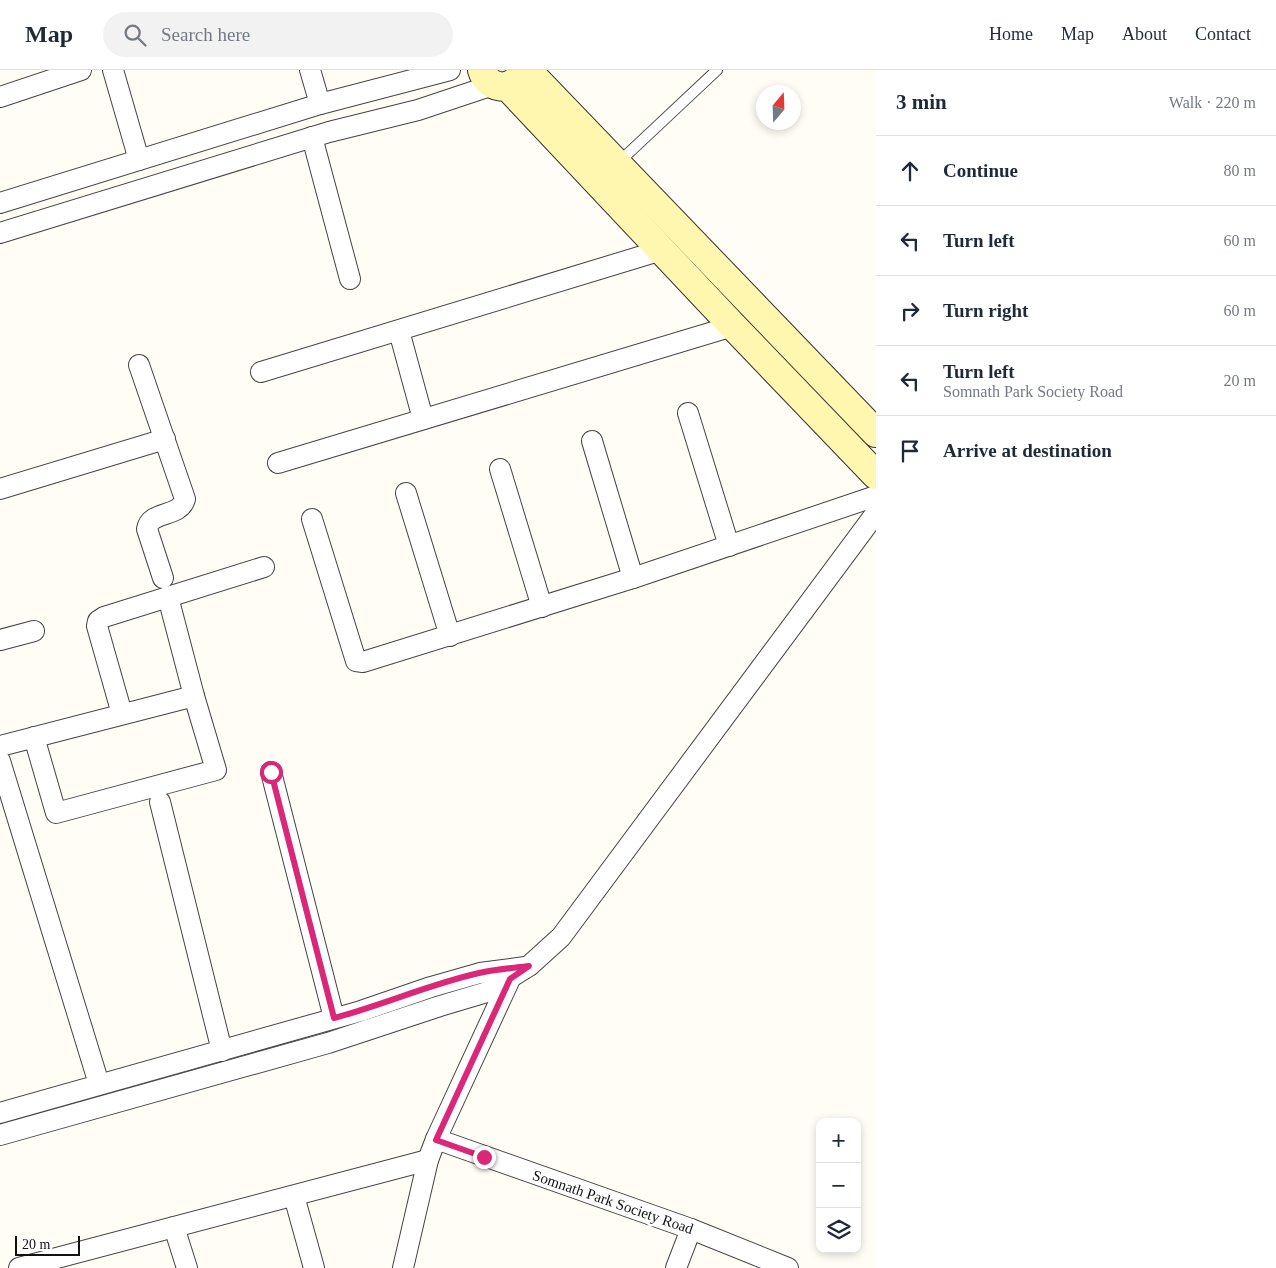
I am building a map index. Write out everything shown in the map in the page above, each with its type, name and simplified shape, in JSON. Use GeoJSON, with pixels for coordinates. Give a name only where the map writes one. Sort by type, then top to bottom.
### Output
{"type":"FeatureCollection","features":[{"type":"Feature","properties":{"kind":"street"},"geometry":{"type":"LineString","coordinates":[[0,97],[80,70]]}},
{"type":"Feature","properties":{"kind":"street"},"geometry":{"type":"LineString","coordinates":[[113,70],[139,160]]}},
{"type":"Feature","properties":{"kind":"street"},"geometry":{"type":"LineString","coordinates":[[310,70],[320,104]]}},
{"type":"Feature","properties":{"kind":"street"},"geometry":{"type":"LineString","coordinates":[[0,203],[320,104],[450,70]]}},
{"type":"Feature","properties":{"kind":"street"},"geometry":{"type":"LineString","coordinates":[[506,76],[618,164],[876,433]]}},
{"type":"Feature","properties":{"kind":"street"},"geometry":{"type":"LineString","coordinates":[[0,233],[312,137],[418,110],[506,76]]}},
{"type":"Feature","properties":{"kind":"street"},"geometry":{"type":"LineString","coordinates":[[506,76],[662,250],[876,475]]}},
{"type":"Feature","properties":{"kind":"street"},"geometry":{"type":"LineString","coordinates":[[312,137],[350,279]]}},
{"type":"Feature","properties":{"kind":"street"},"geometry":{"type":"LineString","coordinates":[[261,372],[662,250]]}},
{"type":"Feature","properties":{"kind":"street"},"geometry":{"type":"LineString","coordinates":[[278,463],[733,326]]}},
{"type":"Feature","properties":{"kind":"street"},"geometry":{"type":"LineString","coordinates":[[399,331],[423,420]]}},
{"type":"Feature","properties":{"kind":"street"},"geometry":{"type":"LineString","coordinates":[[34,737],[56,813],[216,770],[147,529],[151,520],[179,509],[185,499],[139,365]]}},
{"type":"Feature","properties":{"kind":"street"},"geometry":{"type":"LineString","coordinates":[[688,413],[728,546]]}},
{"type":"Feature","properties":{"kind":"street"},"geometry":{"type":"LineString","coordinates":[[0,489],[165,439]]}},
{"type":"Feature","properties":{"kind":"street"},"geometry":{"type":"LineString","coordinates":[[592,441],[633,578]]}},
{"type":"Feature","properties":{"kind":"street"},"geometry":{"type":"LineString","coordinates":[[500,469],[542,607]]}},
{"type":"Feature","properties":{"kind":"street"},"geometry":{"type":"LineString","coordinates":[[406,493],[450,636]]}},
{"type":"Feature","properties":{"kind":"street"},"geometry":{"type":"LineString","coordinates":[[312,519],[356,661],[363,662],[633,578],[876,496]]}},
{"type":"Feature","properties":{"kind":"street"},"geometry":{"type":"LineString","coordinates":[[0,1135],[328,1043],[487,992],[529,966],[561,936],[876,512]]}},
{"type":"Feature","properties":{"kind":"street"},"geometry":{"type":"LineString","coordinates":[[122,714],[97,626],[98,621],[165,588],[264,567]]}},
{"type":"Feature","properties":{"kind":"street"},"geometry":{"type":"LineString","coordinates":[[0,640],[34,631]]}},
{"type":"Feature","properties":{"kind":"street"},"geometry":{"type":"LineString","coordinates":[[0,746],[194,696]]}},
{"type":"Feature","properties":{"kind":"street"},"geometry":{"type":"LineString","coordinates":[[0,762],[99,1084]]}},
{"type":"Feature","properties":{"kind":"street"},"geometry":{"type":"LineString","coordinates":[[271,772],[334,1018]]}},
{"type":"Feature","properties":{"kind":"street"},"geometry":{"type":"LineString","coordinates":[[160,802],[222,1051]]}},
{"type":"Feature","properties":{"kind":"street"},"geometry":{"type":"LineString","coordinates":[[0,1113],[361,1011],[431,987],[480,973],[529,966]]}},
{"type":"Feature","properties":{"kind":"street"},"geometry":{"type":"LineString","coordinates":[[403,1268],[428,1160],[510,979]]}},
{"type":"Feature","properties":{"kind":"street","name":"Somnath Park Society Road"},"geometry":{"type":"LineString","coordinates":[[436,1140],[691,1229],[788,1268]]}},
{"type":"Feature","properties":{"kind":"street"},"geometry":{"type":"LineString","coordinates":[[19,1268],[61,1262],[174,1227],[428,1160]]}},
{"type":"Feature","properties":{"kind":"street"},"geometry":{"type":"LineString","coordinates":[[294,1196],[314,1268]]}},
{"type":"Feature","properties":{"kind":"street"},"geometry":{"type":"LineString","coordinates":[[174,1227],[186,1268]]}},
{"type":"Feature","properties":{"kind":"street"},"geometry":{"type":"LineString","coordinates":[[676,1268],[691,1229]]}},
{"type":"Feature","properties":{"kind":"lane"},"geometry":{"type":"LineString","coordinates":[[618,164],[717,70]]}},
{"type":"Feature","properties":{"kind":"route"},"geometry":{"type":"LineString","coordinates":[[271,772],[334,1018],[480,973],[529,966],[510,979],[436,1140],[484,1157]]}}]}
